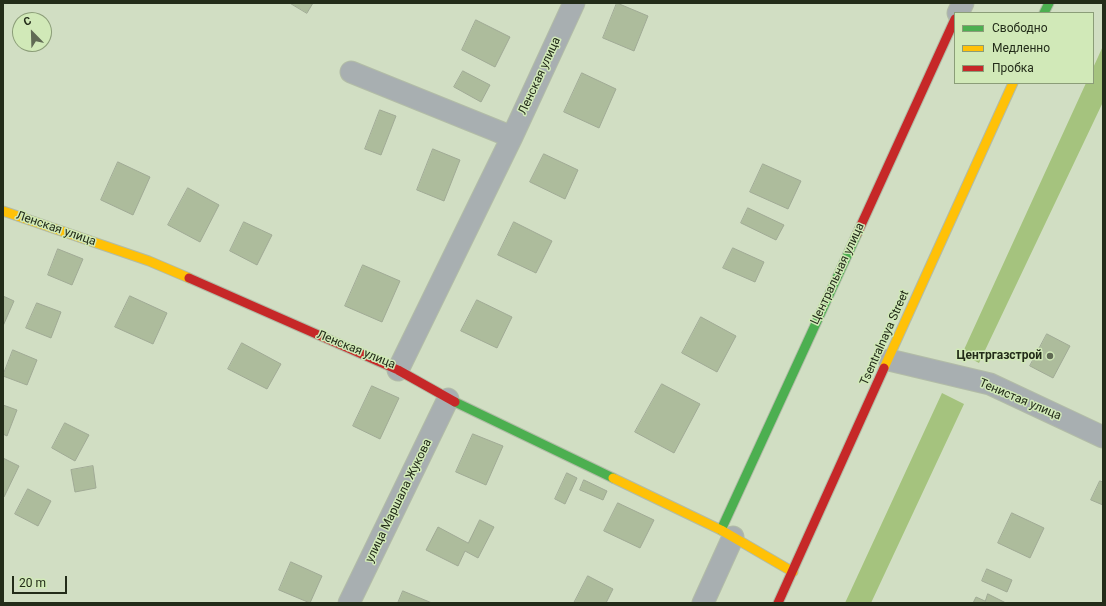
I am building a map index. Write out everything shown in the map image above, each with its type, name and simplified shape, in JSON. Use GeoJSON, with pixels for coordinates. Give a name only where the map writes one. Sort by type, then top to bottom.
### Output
{"type":"FeatureCollection","features":[{"type":"Feature","properties":{"kind":"street","name":"Ленская улица"},"geometry":{"type":"LineString","coordinates":[[3,211],[150,261],[398,370],[512,137],[574,3]]}},
{"type":"Feature","properties":{"kind":"street"},"geometry":{"type":"LineString","coordinates":[[1044,12],[1049,3]]}},
{"type":"Feature","properties":{"kind":"street","name":"Центральная улица"},"geometry":{"type":"LineString","coordinates":[[703,603],[727,533],[954,21]]}},
{"type":"Feature","properties":{"kind":"street"},"geometry":{"type":"LineString","coordinates":[[351,72],[512,137]]}},
{"type":"Feature","properties":{"kind":"street","name":"Tsentralnaya Street"},"geometry":{"type":"LineString","coordinates":[[778,603],[1013,84]]}},
{"type":"Feature","properties":{"kind":"street","name":"Тенистая улица"},"geometry":{"type":"LineString","coordinates":[[889,360],[990,384],[1103,437]]}},
{"type":"Feature","properties":{"kind":"street"},"geometry":{"type":"LineString","coordinates":[[398,370],[448,399],[727,533],[792,572]]}},
{"type":"Feature","properties":{"kind":"street","name":"улица Маршала Жукова"},"geometry":{"type":"LineString","coordinates":[[349,603],[448,399]]}},
{"type":"Feature","properties":{"kind":"green space"},"geometry":{"type":"Polygon","coordinates":[[[1103,46],[1103,102],[979,363],[962,354],[1086,84],[1094,84],[1094,66],[1103,46]]]}},
{"type":"Feature","properties":{"kind":"green space"},"geometry":{"type":"Polygon","coordinates":[[[942,393],[964,404],[871,603],[845,603],[942,393]]]}},
{"type":"Feature","properties":{"kind":"building"},"geometry":{"type":"Polygon","coordinates":[[[290,3],[313,3],[307,13],[290,3]]]}},
{"type":"Feature","properties":{"kind":"building"},"geometry":{"type":"Polygon","coordinates":[[[617,3],[648,16],[634,51],[603,38],[617,3]]]}},
{"type":"Feature","properties":{"kind":"building"},"geometry":{"type":"Polygon","coordinates":[[[476,20],[510,37],[495,67],[462,50],[476,20]]]}},
{"type":"Feature","properties":{"kind":"building"},"geometry":{"type":"Polygon","coordinates":[[[463,71],[490,85],[481,102],[454,87],[463,71]]]}},
{"type":"Feature","properties":{"kind":"building"},"geometry":{"type":"Polygon","coordinates":[[[582,73],[616,89],[599,128],[564,112],[582,73]]]}},
{"type":"Feature","properties":{"kind":"building"},"geometry":{"type":"Polygon","coordinates":[[[380,110],[396,116],[381,155],[365,149],[380,110]]]}},
{"type":"Feature","properties":{"kind":"building"},"geometry":{"type":"Polygon","coordinates":[[[433,149],[460,160],[444,201],[417,190],[433,149]]]}},
{"type":"Feature","properties":{"kind":"building"},"geometry":{"type":"Polygon","coordinates":[[[544,154],[578,170],[565,199],[530,182],[544,154]]]}},
{"type":"Feature","properties":{"kind":"building"},"geometry":{"type":"Polygon","coordinates":[[[118,162],[150,177],[133,215],[101,200],[118,162]]]}},
{"type":"Feature","properties":{"kind":"building"},"geometry":{"type":"Polygon","coordinates":[[[763,164],[801,181],[788,209],[750,192],[763,164]]]}},
{"type":"Feature","properties":{"kind":"building"},"geometry":{"type":"Polygon","coordinates":[[[188,188],[219,205],[200,242],[168,225],[188,188]]]}},
{"type":"Feature","properties":{"kind":"building"},"geometry":{"type":"Polygon","coordinates":[[[748,208],[784,225],[776,240],[741,223],[748,208]]]}},
{"type":"Feature","properties":{"kind":"building"},"geometry":{"type":"Polygon","coordinates":[[[244,222],[272,235],[257,265],[230,251],[244,222]]]}},
{"type":"Feature","properties":{"kind":"building"},"geometry":{"type":"Polygon","coordinates":[[[514,222],[552,241],[536,273],[498,255],[514,222]]]}},
{"type":"Feature","properties":{"kind":"building"},"geometry":{"type":"Polygon","coordinates":[[[733,248],[764,262],[755,282],[723,268],[733,248]]]}},
{"type":"Feature","properties":{"kind":"building"},"geometry":{"type":"Polygon","coordinates":[[[58,249],[83,259],[72,285],[48,275],[58,249]]]}},
{"type":"Feature","properties":{"kind":"building"},"geometry":{"type":"Polygon","coordinates":[[[363,265],[400,281],[382,322],[345,306],[363,265]]]}},
{"type":"Feature","properties":{"kind":"building"},"geometry":{"type":"Polygon","coordinates":[[[3,296],[14,301],[3,326],[3,296]]]}},
{"type":"Feature","properties":{"kind":"building"},"geometry":{"type":"Polygon","coordinates":[[[130,296],[167,313],[153,344],[115,327],[130,296]]]}},
{"type":"Feature","properties":{"kind":"building"},"geometry":{"type":"Polygon","coordinates":[[[477,300],[512,317],[497,348],[461,331],[477,300]]]}},
{"type":"Feature","properties":{"kind":"building"},"geometry":{"type":"Polygon","coordinates":[[[37,303],[61,312],[51,338],[26,328],[37,303]]]}},
{"type":"Feature","properties":{"kind":"building"},"geometry":{"type":"Polygon","coordinates":[[[701,317],[736,336],[717,372],[682,353],[701,317]]]}},
{"type":"Feature","properties":{"kind":"building","name":"Центргазстрой"},"geometry":{"type":"Polygon","coordinates":[[[1047,334],[1070,346],[1053,378],[1030,366],[1047,334]]]}},
{"type":"Feature","properties":{"kind":"building"},"geometry":{"type":"Polygon","coordinates":[[[242,343],[281,364],[267,389],[228,369],[242,343]]]}},
{"type":"Feature","properties":{"kind":"building"},"geometry":{"type":"Polygon","coordinates":[[[13,350],[37,360],[27,385],[3,376],[13,350]]]}},
{"type":"Feature","properties":{"kind":"building"},"geometry":{"type":"Polygon","coordinates":[[[662,384],[700,404],[674,453],[635,432],[662,384]]]}},
{"type":"Feature","properties":{"kind":"building"},"geometry":{"type":"Polygon","coordinates":[[[372,386],[399,398],[380,439],[353,426],[372,386]]]}},
{"type":"Feature","properties":{"kind":"building"},"geometry":{"type":"Polygon","coordinates":[[[3,405],[17,410],[7,436],[3,434],[3,405]]]}},
{"type":"Feature","properties":{"kind":"building"},"geometry":{"type":"Polygon","coordinates":[[[65,423],[89,435],[75,461],[52,448],[65,423]]]}},
{"type":"Feature","properties":{"kind":"building"},"geometry":{"type":"Polygon","coordinates":[[[473,434],[503,446],[486,485],[456,472],[473,434]]]}},
{"type":"Feature","properties":{"kind":"building"},"geometry":{"type":"Polygon","coordinates":[[[3,458],[19,466],[4,497],[3,497],[3,458]]]}},
{"type":"Feature","properties":{"kind":"building"},"geometry":{"type":"Polygon","coordinates":[[[93,466],[96,488],[75,492],[71,470],[93,466]]]}},
{"type":"Feature","properties":{"kind":"building"},"geometry":{"type":"Polygon","coordinates":[[[567,473],[577,478],[565,504],[555,499],[567,473]]]}},
{"type":"Feature","properties":{"kind":"building"},"geometry":{"type":"Polygon","coordinates":[[[584,480],[607,491],[603,500],[580,490],[584,480]]]}},
{"type":"Feature","properties":{"kind":"building"},"geometry":{"type":"Polygon","coordinates":[[[1100,481],[1103,482],[1103,505],[1091,500],[1100,481]]]}},
{"type":"Feature","properties":{"kind":"building"},"geometry":{"type":"Polygon","coordinates":[[[28,489],[51,501],[38,526],[15,514],[28,489]]]}},
{"type":"Feature","properties":{"kind":"building"},"geometry":{"type":"Polygon","coordinates":[[[618,503],[654,520],[640,548],[604,531],[618,503]]]}},
{"type":"Feature","properties":{"kind":"building"},"geometry":{"type":"Polygon","coordinates":[[[1012,513],[1044,528],[1030,558],[998,543],[1012,513]]]}},
{"type":"Feature","properties":{"kind":"building"},"geometry":{"type":"Polygon","coordinates":[[[480,520],[494,527],[478,558],[465,551],[458,566],[426,550],[438,527],[468,543],[480,520]]]}},
{"type":"Feature","properties":{"kind":"building"},"geometry":{"type":"Polygon","coordinates":[[[291,562],[322,576],[310,603],[279,590],[291,562]]]}},
{"type":"Feature","properties":{"kind":"building"},"geometry":{"type":"Polygon","coordinates":[[[987,569],[1012,580],[1007,592],[982,581],[987,569]]]}},
{"type":"Feature","properties":{"kind":"building"},"geometry":{"type":"Polygon","coordinates":[[[588,576],[613,589],[606,603],[574,603],[588,576]]]}},
{"type":"Feature","properties":{"kind":"building"},"geometry":{"type":"Polygon","coordinates":[[[403,591],[432,603],[398,603],[403,591]]]}},
{"type":"Feature","properties":{"kind":"building"},"geometry":{"type":"Polygon","coordinates":[[[988,594],[1006,603],[973,603],[976,597],[985,601],[988,594]]]}},
{"type":"Feature","properties":{"kind":"traffic: fast"},"geometry":{"type":"LineString","coordinates":[[1044,12],[1049,3]]}},
{"type":"Feature","properties":{"kind":"traffic: fast"},"geometry":{"type":"LineString","coordinates":[[721,530],[857,234]]}},
{"type":"Feature","properties":{"kind":"traffic: fast"},"geometry":{"type":"LineString","coordinates":[[455,402],[613,478]]}},
{"type":"Feature","properties":{"kind":"traffic: slow"},"geometry":{"type":"LineString","coordinates":[[884,368],[1013,84]]}},
{"type":"Feature","properties":{"kind":"traffic: slow"},"geometry":{"type":"LineString","coordinates":[[3,211],[149,261],[189,278]]}},
{"type":"Feature","properties":{"kind":"traffic: slow"},"geometry":{"type":"LineString","coordinates":[[613,478],[721,530],[793,572]]}},
{"type":"Feature","properties":{"kind":"traffic: jam"},"geometry":{"type":"LineString","coordinates":[[857,234],[954,21]]}},
{"type":"Feature","properties":{"kind":"traffic: jam"},"geometry":{"type":"LineString","coordinates":[[189,278],[398,370],[455,402]]}},
{"type":"Feature","properties":{"kind":"traffic: jam"},"geometry":{"type":"LineString","coordinates":[[778,603],[884,368]]}},
{"type":"Feature","properties":{"kind":"place","name":"Центргазстрой"},"geometry":{"type":"Point","coordinates":[1050,356]}}]}
